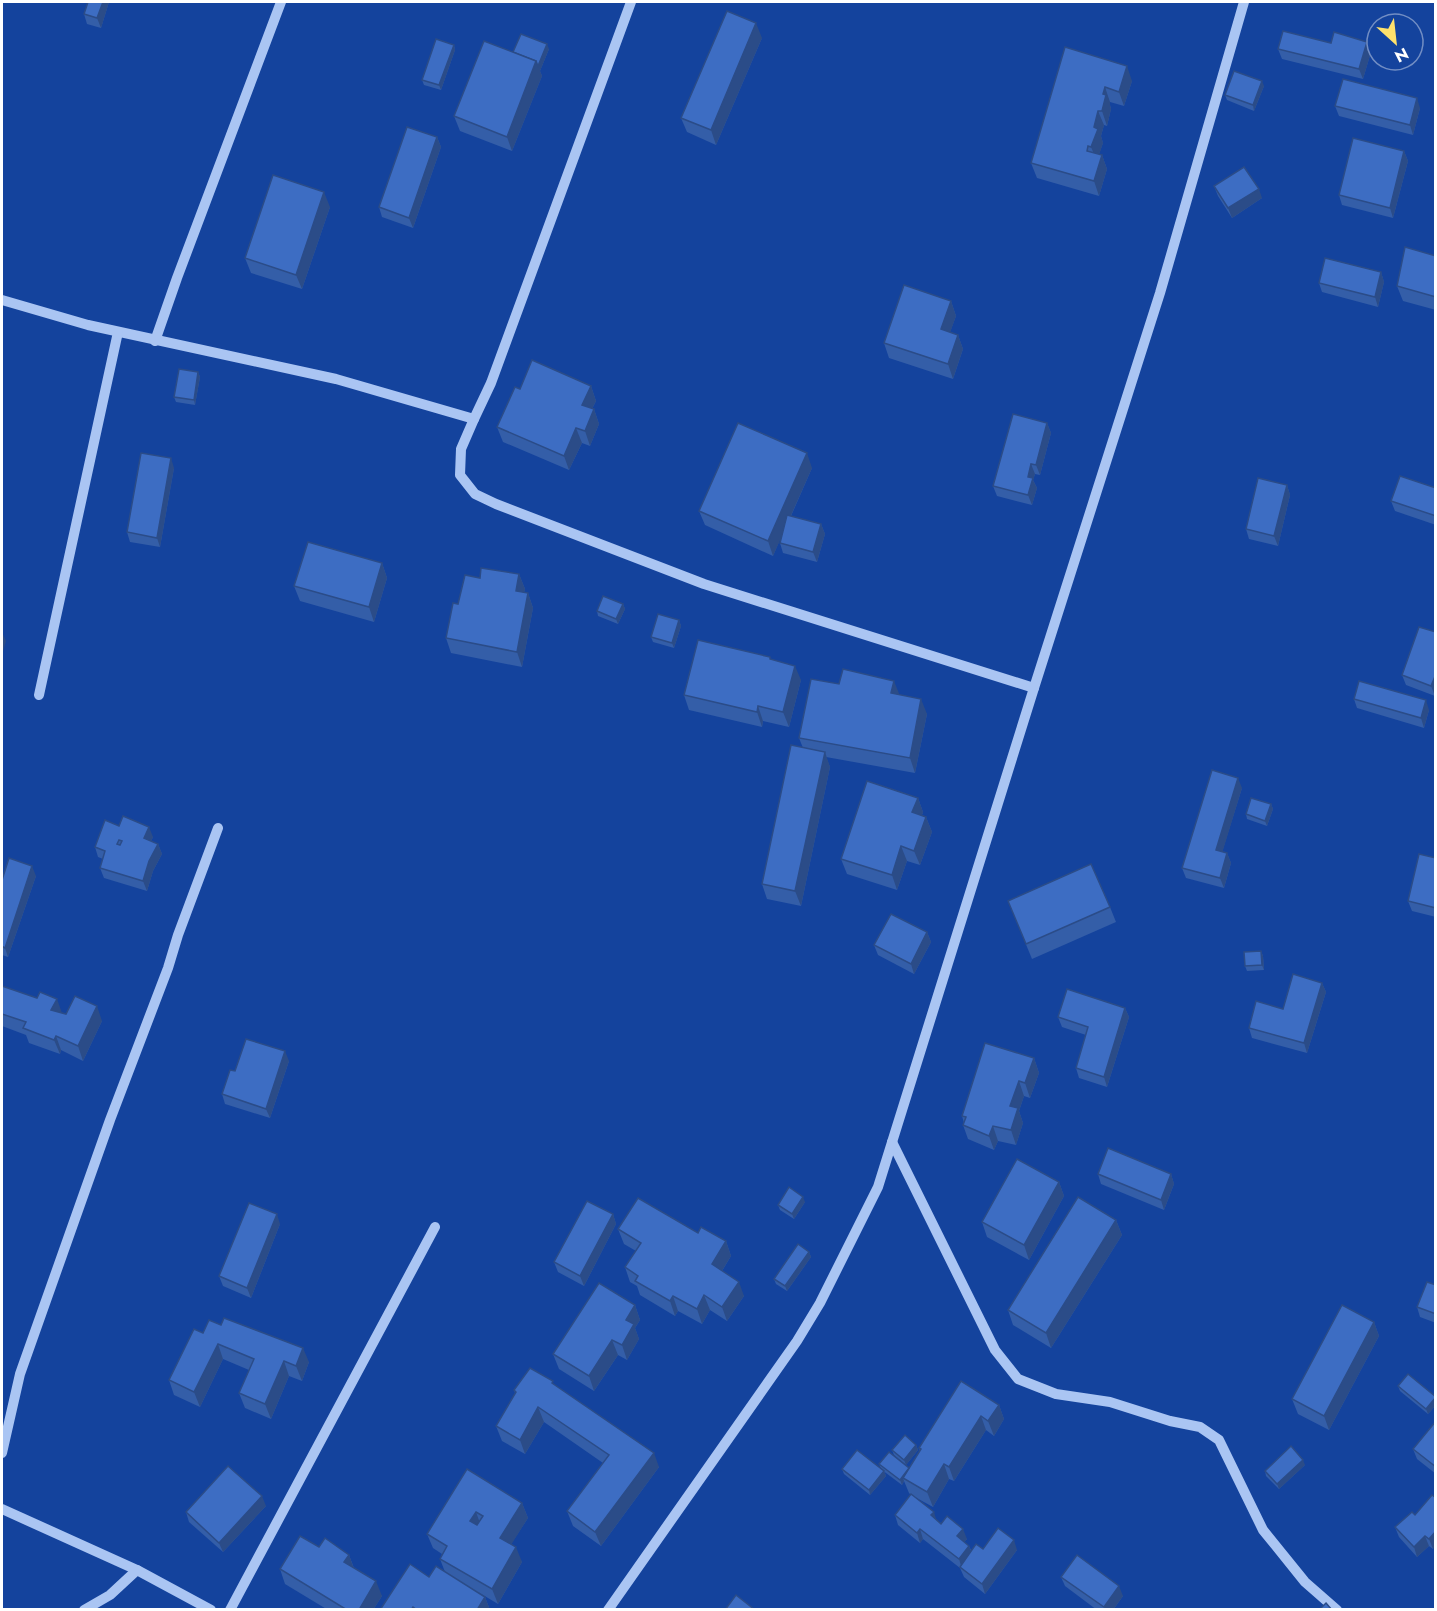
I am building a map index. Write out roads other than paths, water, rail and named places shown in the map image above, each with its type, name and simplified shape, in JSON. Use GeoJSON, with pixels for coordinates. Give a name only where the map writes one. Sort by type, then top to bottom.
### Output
{"type":"FeatureCollection","features":[{"type":"Feature","properties":{"kind":"street"},"geometry":{"type":"LineString","coordinates":[[155,341],[281,2]]}},
{"type":"Feature","properties":{"kind":"street"},"geometry":{"type":"LineString","coordinates":[[630,2],[491,383],[461,448],[460,475],[475,494],[496,504],[704,584],[1034,688]]}},
{"type":"Feature","properties":{"kind":"street"},"geometry":{"type":"LineString","coordinates":[[608,1610],[797,1341],[820,1303],[878,1187],[1160,293],[1244,2]]}},
{"type":"Feature","properties":{"kind":"street"},"geometry":{"type":"LineString","coordinates":[[2,300],[155,341],[336,379],[474,419]]}},
{"type":"Feature","properties":{"kind":"street"},"geometry":{"type":"LineString","coordinates":[[39,695],[118,332]]}},
{"type":"Feature","properties":{"kind":"street"},"geometry":{"type":"LineString","coordinates":[[2,1453],[23,1364],[218,828]]}},
{"type":"Feature","properties":{"kind":"street"},"geometry":{"type":"LineString","coordinates":[[892,1142],[995,1350],[1018,1378],[1056,1394],[1110,1402],[1170,1421],[1200,1427],[1219,1440],[1263,1530],[1305,1582],[1338,1610]]}},
{"type":"Feature","properties":{"kind":"street"},"geometry":{"type":"LineString","coordinates":[[230,1610],[435,1227]]}},
{"type":"Feature","properties":{"kind":"street"},"geometry":{"type":"LineString","coordinates":[[2,1509],[137,1570],[211,1610]]}},
{"type":"Feature","properties":{"kind":"street"},"geometry":{"type":"LineString","coordinates":[[84,1610],[110,1595],[137,1570]]}}]}
